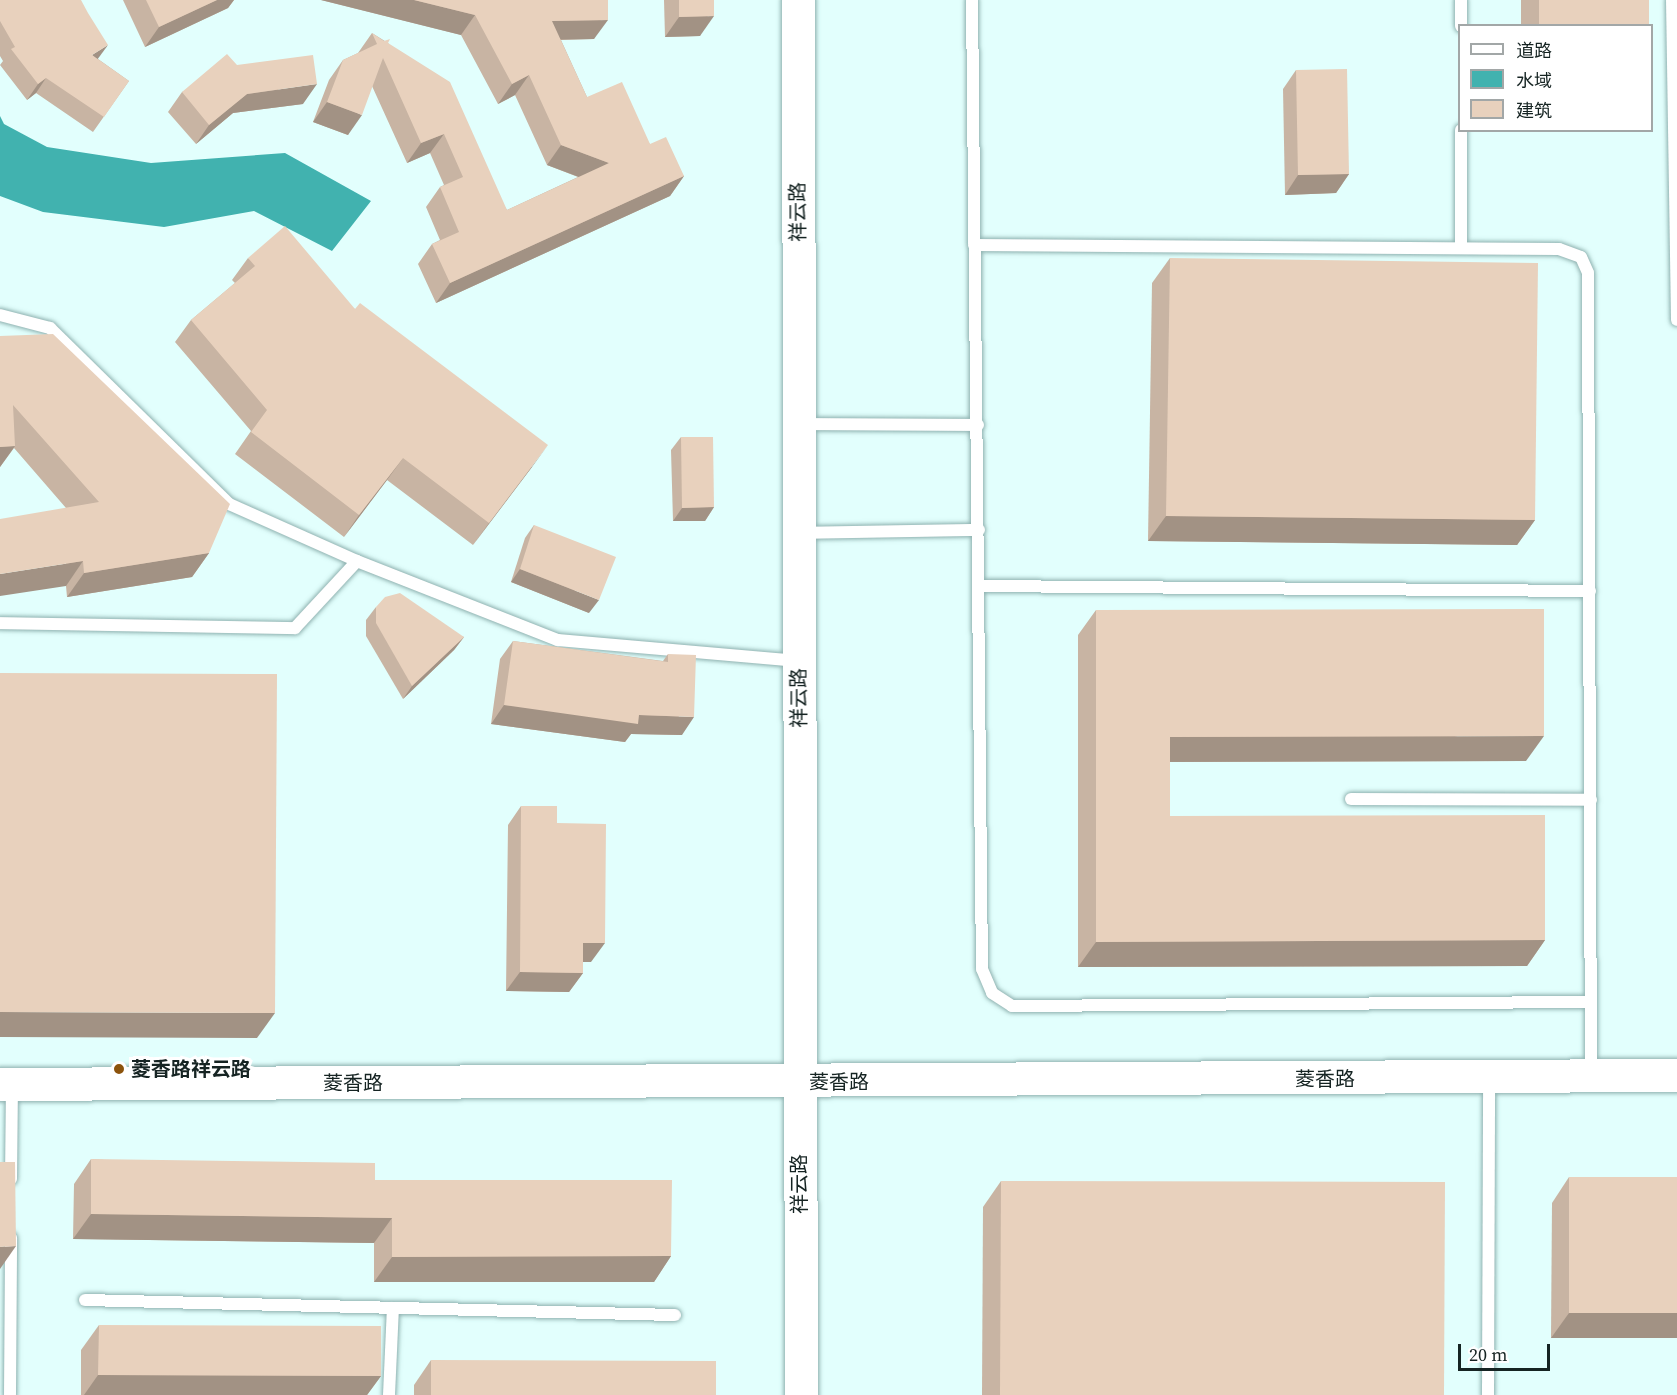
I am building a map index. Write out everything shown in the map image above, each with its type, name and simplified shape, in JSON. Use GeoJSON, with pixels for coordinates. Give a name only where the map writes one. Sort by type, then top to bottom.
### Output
{"type":"FeatureCollection","features":[{"type":"Feature","properties":{"kind":"street","name":"祥云路"},"geometry":{"type":"LineString","coordinates":[[798,0],[801,1395]]}},
{"type":"Feature","properties":{"kind":"street","name":"菱香路"},"geometry":{"type":"LineString","coordinates":[[6,1084],[799,1082],[1677,1075]]}},
{"type":"Feature","properties":{"kind":"lane"},"geometry":{"type":"LineString","coordinates":[[972,0],[982,969],[993,993],[1012,1006],[1592,1002]]}},
{"type":"Feature","properties":{"kind":"lane"},"geometry":{"type":"LineString","coordinates":[[1461,0],[1461,24]]}},
{"type":"Feature","properties":{"kind":"lane"},"geometry":{"type":"LineString","coordinates":[[1672,0],[1677,320]]}},
{"type":"Feature","properties":{"kind":"lane"},"geometry":{"type":"LineString","coordinates":[[1461,132],[1461,248]]}},
{"type":"Feature","properties":{"kind":"lane"},"geometry":{"type":"LineString","coordinates":[[974,245],[1559,249],[1581,256],[1588,273],[1591,1077]]}},
{"type":"Feature","properties":{"kind":"lane"},"geometry":{"type":"LineString","coordinates":[[0,315],[50,328],[229,504],[357,561],[558,640],[799,661]]}},
{"type":"Feature","properties":{"kind":"lane"},"geometry":{"type":"LineString","coordinates":[[798,424],[978,426]]}},
{"type":"Feature","properties":{"kind":"lane"},"geometry":{"type":"LineString","coordinates":[[799,533],[979,530]]}},
{"type":"Feature","properties":{"kind":"lane"},"geometry":{"type":"LineString","coordinates":[[0,623],[296,628],[357,561]]}},
{"type":"Feature","properties":{"kind":"lane"},"geometry":{"type":"LineString","coordinates":[[979,586],[1590,591]]}},
{"type":"Feature","properties":{"kind":"lane"},"geometry":{"type":"LineString","coordinates":[[1351,799],[1590,800]]}},
{"type":"Feature","properties":{"kind":"lane"},"geometry":{"type":"LineString","coordinates":[[1488,1395],[1489,1078]]}},
{"type":"Feature","properties":{"kind":"lane"},"geometry":{"type":"LineString","coordinates":[[6,1084],[11,1191]]}},
{"type":"Feature","properties":{"kind":"lane"},"geometry":{"type":"LineString","coordinates":[[10,1395],[5,1310],[11,1227]]}},
{"type":"Feature","properties":{"kind":"lane"},"geometry":{"type":"LineString","coordinates":[[85,1300],[675,1315]]}},
{"type":"Feature","properties":{"kind":"lane"},"geometry":{"type":"LineString","coordinates":[[389,1395],[393,1308]]}},
{"type":"Feature","properties":{"kind":"water"},"geometry":{"type":"Polygon","coordinates":[[[0,116],[4,124],[47,147],[151,163],[285,153],[371,201],[332,251],[254,211],[164,227],[43,212],[0,196],[0,116]]]}},
{"type":"Feature","properties":{"kind":"building"},"geometry":{"type":"Polygon","coordinates":[[[0,0],[81,0],[108,45],[92,55],[129,81],[104,117],[46,78],[38,84],[11,49],[15,47],[0,21],[0,0]]]}},
{"type":"Feature","properties":{"kind":"building"},"geometry":{"type":"Polygon","coordinates":[[[146,0],[217,0],[159,27],[146,0]]]}},
{"type":"Feature","properties":{"kind":"building"},"geometry":{"type":"Polygon","coordinates":[[[414,0],[608,0],[608,20],[552,21],[587,97],[622,82],[650,144],[666,137],[684,176],[450,283],[432,244],[459,232],[440,187],[463,177],[444,134],[421,143],[383,58],[362,115],[327,102],[343,60],[377,44],[372,33],[384,41],[390,39],[388,43],[450,82],[507,210],[609,163],[561,145],[529,75],[512,84],[475,15],[414,0]]]}},
{"type":"Feature","properties":{"kind":"building"},"geometry":{"type":"Polygon","coordinates":[[[679,0],[714,0],[714,16],[679,17],[679,0]]]}},
{"type":"Feature","properties":{"kind":"building"},"geometry":{"type":"Polygon","coordinates":[[[1539,0],[1649,0],[1649,24],[1539,24],[1539,0]]]}},
{"type":"Feature","properties":{"kind":"building"},"geometry":{"type":"Polygon","coordinates":[[[227,54],[237,65],[313,55],[317,84],[247,94],[209,125],[182,92],[227,54]]]}},
{"type":"Feature","properties":{"kind":"building"},"geometry":{"type":"Polygon","coordinates":[[[1347,69],[1349,174],[1298,175],[1296,70],[1347,69]]]}},
{"type":"Feature","properties":{"kind":"building"},"geometry":{"type":"Polygon","coordinates":[[[285,226],[355,309],[360,303],[548,445],[489,523],[403,458],[359,515],[251,432],[267,410],[191,320],[255,266],[248,258],[285,226]]]}},
{"type":"Feature","properties":{"kind":"building"},"geometry":{"type":"Polygon","coordinates":[[[1170,258],[1538,263],[1535,520],[1166,516],[1170,258]]]}},
{"type":"Feature","properties":{"kind":"building"},"geometry":{"type":"Polygon","coordinates":[[[53,334],[230,504],[209,553],[84,573],[83,561],[0,574],[0,519],[99,502],[13,405],[15,446],[0,447],[0,336],[53,334]]]}},
{"type":"Feature","properties":{"kind":"building"},"geometry":{"type":"Polygon","coordinates":[[[681,437],[713,437],[714,507],[682,508],[681,437]]]}},
{"type":"Feature","properties":{"kind":"building"},"geometry":{"type":"Polygon","coordinates":[[[534,525],[616,557],[599,600],[520,569],[534,525]]]}},
{"type":"Feature","properties":{"kind":"building"},"geometry":{"type":"Polygon","coordinates":[[[400,593],[464,637],[412,686],[376,623],[376,607],[385,597],[400,593]]]}},
{"type":"Feature","properties":{"kind":"building"},"geometry":{"type":"Polygon","coordinates":[[[1544,609],[1544,736],[1170,737],[1170,816],[1545,815],[1545,940],[1096,942],[1096,610],[1544,609]]]}},
{"type":"Feature","properties":{"kind":"building"},"geometry":{"type":"Polygon","coordinates":[[[513,641],[668,662],[668,654],[696,655],[694,717],[639,715],[638,724],[504,705],[513,641]]]}},
{"type":"Feature","properties":{"kind":"building"},"geometry":{"type":"Polygon","coordinates":[[[0,673],[277,674],[275,1013],[0,1012],[0,673]]]}},
{"type":"Feature","properties":{"kind":"building"},"geometry":{"type":"Polygon","coordinates":[[[521,806],[557,806],[557,823],[606,824],[605,943],[583,943],[583,973],[520,972],[521,806]]]}},
{"type":"Feature","properties":{"kind":"building"},"geometry":{"type":"Polygon","coordinates":[[[91,1159],[375,1163],[375,1180],[672,1180],[671,1256],[392,1257],[392,1218],[91,1214],[91,1159]]]}},
{"type":"Feature","properties":{"kind":"building"},"geometry":{"type":"Polygon","coordinates":[[[0,1162],[15,1162],[16,1246],[0,1247],[0,1162]]]}},
{"type":"Feature","properties":{"kind":"building"},"geometry":{"type":"Polygon","coordinates":[[[1569,1177],[1677,1177],[1677,1313],[1569,1313],[1569,1177]]]}},
{"type":"Feature","properties":{"kind":"building"},"geometry":{"type":"Polygon","coordinates":[[[1001,1181],[1445,1182],[1444,1395],[1000,1395],[1001,1181]]]}},
{"type":"Feature","properties":{"kind":"building"},"geometry":{"type":"Polygon","coordinates":[[[99,1325],[381,1326],[381,1376],[98,1375],[99,1325]]]}},
{"type":"Feature","properties":{"kind":"building"},"geometry":{"type":"Polygon","coordinates":[[[431,1360],[716,1361],[716,1395],[431,1395],[431,1360]]]}},
{"type":"Feature","properties":{"kind":"place","name":"菱香路祥云路"},"geometry":{"type":"Point","coordinates":[119,1069]}}]}
